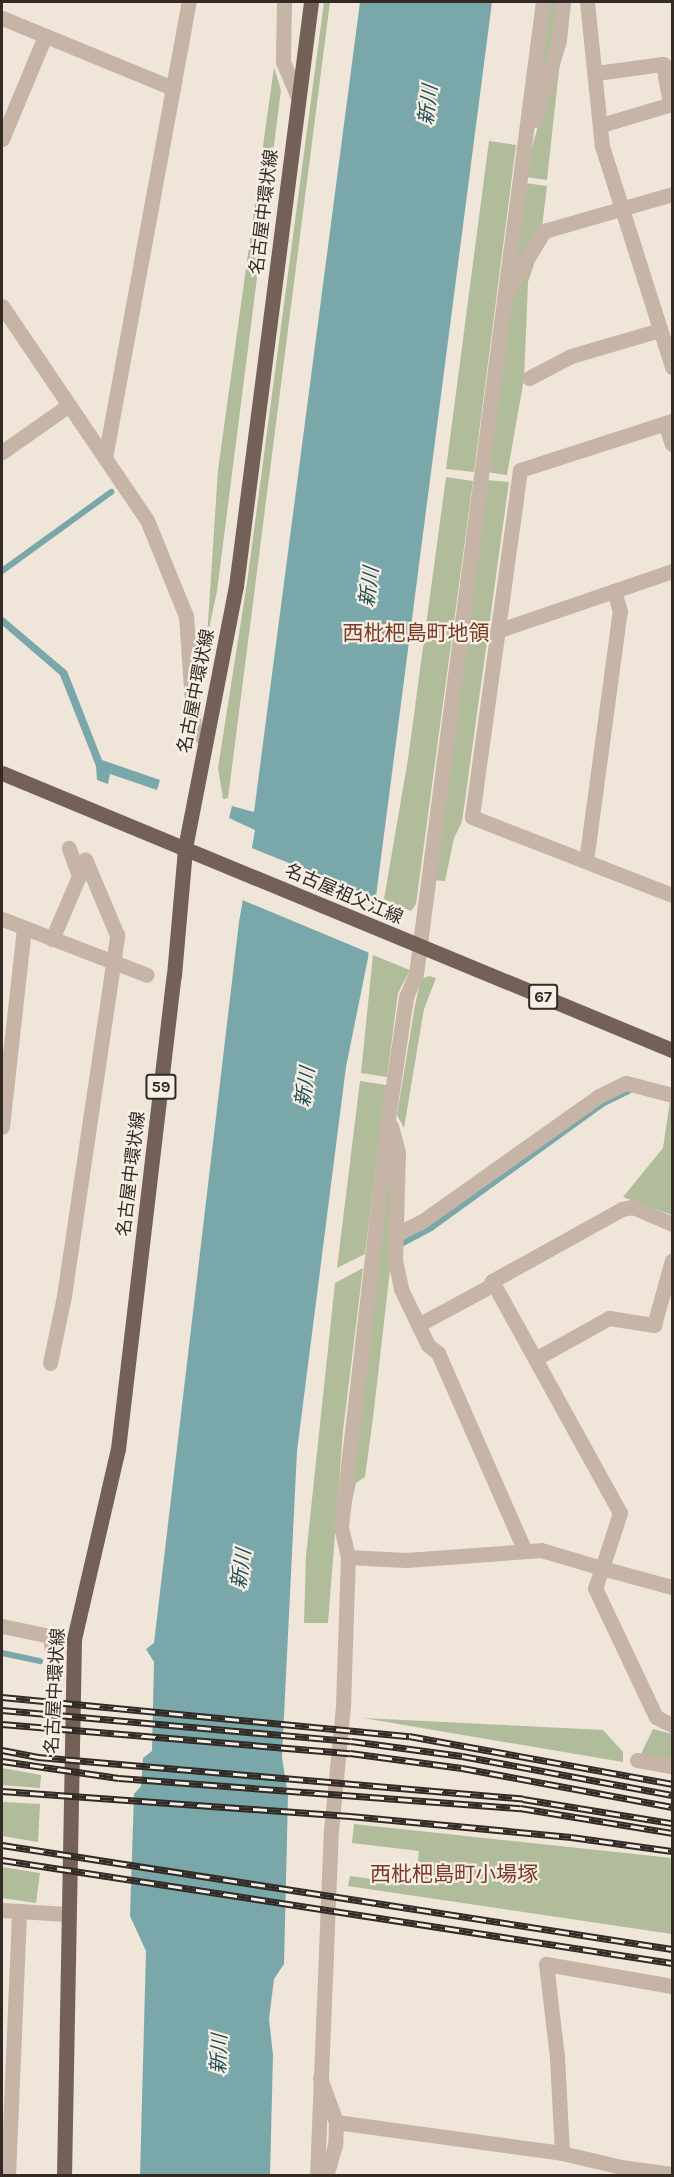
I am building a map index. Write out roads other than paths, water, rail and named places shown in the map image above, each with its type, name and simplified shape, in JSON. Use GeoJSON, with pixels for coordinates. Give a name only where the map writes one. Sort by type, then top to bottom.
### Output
{"type":"FeatureCollection","features":[{"type":"Feature","properties":{"kind":"main road","name":"名古屋中環状線"},"geometry":{"type":"LineString","coordinates":[[64,2175],[67,1914],[74,1639],[118,1449],[174,975],[185,848],[236,586],[311,2]]}},
{"type":"Feature","properties":{"kind":"main road","name":"名古屋祖父江線"},"geometry":{"type":"LineString","coordinates":[[2,773],[672,1050]]}},
{"type":"Feature","properties":{"kind":"street"},"geometry":{"type":"LineString","coordinates":[[105,458],[189,2]]}},
{"type":"Feature","properties":{"kind":"street"},"geometry":{"type":"LineString","coordinates":[[284,2],[283,62],[298,98]]}},
{"type":"Feature","properties":{"kind":"street"},"geometry":{"type":"LineString","coordinates":[[317,2175],[318,2074],[331,1832],[343,1706],[348,1557],[341,1526],[388,1118],[406,997],[416,974],[416,946],[543,2]]}},
{"type":"Feature","properties":{"kind":"street"},"geometry":{"type":"LineString","coordinates":[[522,163],[559,40],[563,2]]}},
{"type":"Feature","properties":{"kind":"street"},"geometry":{"type":"LineString","coordinates":[[587,2],[602,146],[672,367]]}},
{"type":"Feature","properties":{"kind":"street"},"geometry":{"type":"LineString","coordinates":[[2,18],[173,88]]}},
{"type":"Feature","properties":{"kind":"street"},"geometry":{"type":"LineString","coordinates":[[2,139],[45,36]]}},
{"type":"Feature","properties":{"kind":"street"},"geometry":{"type":"LineString","coordinates":[[596,72],[663,64],[671,104],[600,125]]}},
{"type":"Feature","properties":{"kind":"street"},"geometry":{"type":"LineString","coordinates":[[504,297],[544,231],[672,194]]}},
{"type":"Feature","properties":{"kind":"street"},"geometry":{"type":"LineString","coordinates":[[2,306],[147,520],[186,616],[194,730],[206,740]]}},
{"type":"Feature","properties":{"kind":"street"},"geometry":{"type":"LineString","coordinates":[[529,378],[571,356],[660,330]]}},
{"type":"Feature","properties":{"kind":"street"},"geometry":{"type":"LineString","coordinates":[[2,452],[69,405]]}},
{"type":"Feature","properties":{"kind":"street"},"geometry":{"type":"LineString","coordinates":[[672,444],[669,422],[520,470],[472,817],[672,895]]}},
{"type":"Feature","properties":{"kind":"street"},"geometry":{"type":"LineString","coordinates":[[497,631],[672,571]]}},
{"type":"Feature","properties":{"kind":"street"},"geometry":{"type":"LineString","coordinates":[[586,861],[620,610],[614,591]]}},
{"type":"Feature","properties":{"kind":"street"},"geometry":{"type":"LineString","coordinates":[[52,939],[79,876],[69,848]]}},
{"type":"Feature","properties":{"kind":"street"},"geometry":{"type":"LineString","coordinates":[[50,1363],[64,1296],[111,961],[117,935],[85,859]]}},
{"type":"Feature","properties":{"kind":"street"},"geometry":{"type":"LineString","coordinates":[[2,918],[147,975]]}},
{"type":"Feature","properties":{"kind":"street"},"geometry":{"type":"LineString","coordinates":[[2,1127],[4,1078],[24,928]]}},
{"type":"Feature","properties":{"kind":"street"},"geometry":{"type":"LineString","coordinates":[[396,1234],[421,1222],[599,1096],[626,1083],[672,1095]]}},
{"type":"Feature","properties":{"kind":"street"},"geometry":{"type":"LineString","coordinates":[[388,1118],[398,1152],[395,1260],[401,1289],[428,1345],[438,1353],[525,1551]]}},
{"type":"Feature","properties":{"kind":"street"},"geometry":{"type":"LineString","coordinates":[[672,1224],[633,1208],[622,1209],[492,1281],[620,1513],[596,1588],[656,1717],[672,1725]]}},
{"type":"Feature","properties":{"kind":"street"},"geometry":{"type":"LineString","coordinates":[[535,1359],[609,1318],[654,1325],[672,1260]]}},
{"type":"Feature","properties":{"kind":"street"},"geometry":{"type":"LineString","coordinates":[[418,1325],[494,1284]]}},
{"type":"Feature","properties":{"kind":"street"},"geometry":{"type":"LineString","coordinates":[[348,1557],[406,1560],[541,1550],[672,1587]]}},
{"type":"Feature","properties":{"kind":"street"},"geometry":{"type":"LineString","coordinates":[[2,1626],[50,1636],[52,1651]]}},
{"type":"Feature","properties":{"kind":"street"},"geometry":{"type":"LineString","coordinates":[[637,1760],[672,1766]]}},
{"type":"Feature","properties":{"kind":"street"},"geometry":{"type":"LineString","coordinates":[[2,1910],[67,1914]]}},
{"type":"Feature","properties":{"kind":"street"},"geometry":{"type":"LineString","coordinates":[[8,2175],[8,2031],[19,1912]]}},
{"type":"Feature","properties":{"kind":"street"},"geometry":{"type":"LineString","coordinates":[[562,2153],[557,2057],[546,1964],[672,1986]]}},
{"type":"Feature","properties":{"kind":"street"},"geometry":{"type":"LineString","coordinates":[[318,2074],[336,2122],[335,2145],[326,2175]]}},
{"type":"Feature","properties":{"kind":"street"},"geometry":{"type":"LineString","coordinates":[[336,2122],[562,2153],[672,2174]]}},
{"type":"Feature","properties":{"kind":"water","name":"新川"},"geometry":{"type":"Polygon","coordinates":[[[360,2],[492,2],[368,958],[346,1067],[297,1451],[282,1757],[288,1796],[284,1964],[274,1979],[269,2019],[273,2055],[270,2175],[140,2175],[146,1951],[130,1916],[134,1794],[141,1786],[143,1758],[152,1751],[154,1662],[146,1649],[154,1643],[239,922],[255,830],[229,818],[232,806],[254,812],[360,2]]]}},
{"type":"Feature","properties":{"kind":"water"},"geometry":{"type":"Polygon","coordinates":[[[2,616],[67,671],[102,760],[160,780],[157,790],[110,774],[108,784],[97,780],[96,766],[60,675],[2,625],[2,616]]]}},
{"type":"Feature","properties":{"kind":"waterway"},"geometry":{"type":"LineString","coordinates":[[2,571],[111,492]]}},
{"type":"Feature","properties":{"kind":"waterway"},"geometry":{"type":"LineString","coordinates":[[401,1244],[431,1228],[602,1104],[629,1091]]}},
{"type":"Feature","properties":{"kind":"waterway"},"geometry":{"type":"LineString","coordinates":[[2,1653],[40,1661]]}},
{"type":"Feature","properties":{"kind":"railway"},"geometry":{"type":"LineString","coordinates":[[2,1697],[409,1736],[672,1784]]}},
{"type":"Feature","properties":{"kind":"railway"},"geometry":{"type":"LineString","coordinates":[[2,1710],[351,1741],[462,1756],[672,1795]]}},
{"type":"Feature","properties":{"kind":"railway"},"geometry":{"type":"LineString","coordinates":[[2,1724],[350,1753],[462,1768],[672,1807]]}},
{"type":"Feature","properties":{"kind":"railway"},"geometry":{"type":"LineString","coordinates":[[2,1750],[38,1757],[523,1799],[672,1823]]}},
{"type":"Feature","properties":{"kind":"railway"},"geometry":{"type":"LineString","coordinates":[[2,1761],[119,1778],[520,1808],[672,1833]]}},
{"type":"Feature","properties":{"kind":"railway"},"geometry":{"type":"LineString","coordinates":[[2,1791],[350,1816],[571,1837],[672,1851]]}},
{"type":"Feature","properties":{"kind":"railway"},"geometry":{"type":"LineString","coordinates":[[2,1845],[672,1949]]}},
{"type":"Feature","properties":{"kind":"railway"},"geometry":{"type":"LineString","coordinates":[[2,1860],[672,1963]]}},
{"type":"Feature","properties":{"kind":"district","name":"西枇杷島町地領"},"geometry":{"type":"Point","coordinates":[416,633]}},
{"type":"Feature","properties":{"kind":"district","name":"西枇杷島町小場塚"},"geometry":{"type":"Point","coordinates":[454,1874]}}]}
